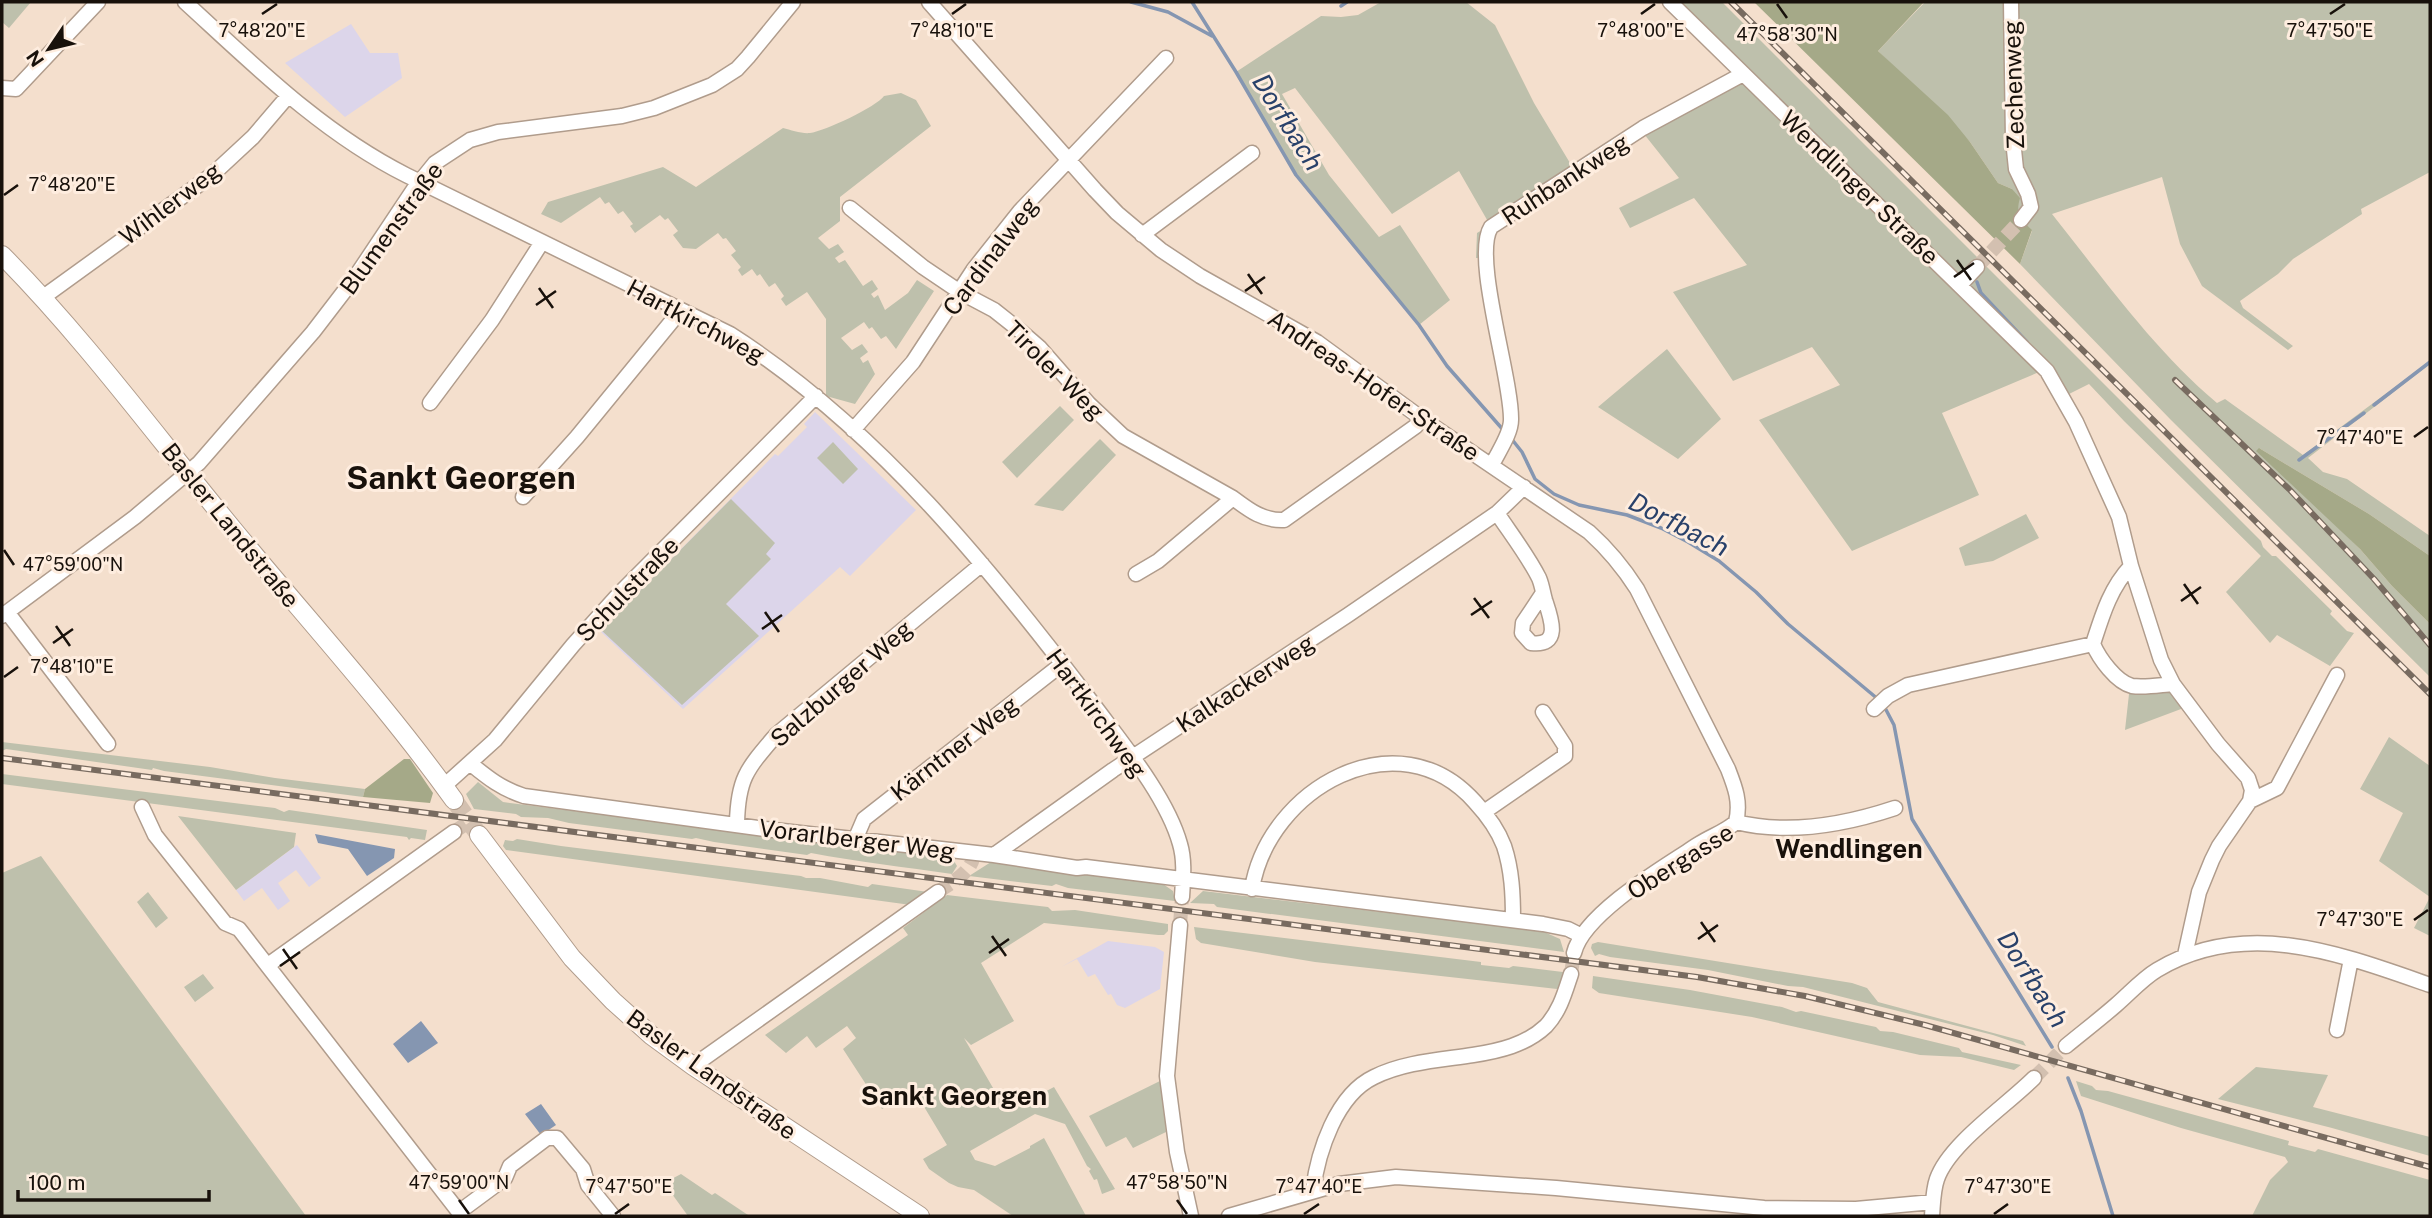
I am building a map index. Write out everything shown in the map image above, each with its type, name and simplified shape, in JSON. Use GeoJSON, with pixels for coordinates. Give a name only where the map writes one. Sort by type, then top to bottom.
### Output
{"type":"FeatureCollection","features":[{"type":"Feature","properties":{"kind":"street"},"geometry":{"type":"LineString","coordinates":[[2,88],[16,89],[98,2]]}},
{"type":"Feature","properties":{"kind":"street","name":"Hartkirchweg"},"geometry":{"type":"LineString","coordinates":[[185,2],[288,96],[360,149],[419,182],[740,340],[794,377],[816,396],[944,521],[982,564],[1132,757],[1174,827],[1180,843],[1182,897]]}},
{"type":"Feature","properties":{"kind":"street","name":"Blumenstraße"},"geometry":{"type":"LineString","coordinates":[[4,614],[115,533],[188,473],[313,332],[435,163],[470,140],[498,132],[622,116],[654,108],[712,85],[725,78],[748,57],[793,2]]}},
{"type":"Feature","properties":{"kind":"street","name":"Andreas-Hofer-Straße"},"geometry":{"type":"LineString","coordinates":[[929,2],[1109,205],[1142,235],[1200,276],[1317,342],[1422,418],[1589,532],[1609,550],[1624,568],[1728,769],[1738,794],[1736,822]]}},
{"type":"Feature","properties":{"kind":"street","name":"Wendlinger Straße"},"geometry":{"type":"LineString","coordinates":[[1670,2],[2047,371],[2076,422],[2119,517],[2131,566],[2161,660],[2173,684],[2218,744],[2248,778],[2252,790],[2250,801]]}},
{"type":"Feature","properties":{"kind":"street","name":"Zechenweg"},"geometry":{"type":"LineString","coordinates":[[2011,2],[2013,140],[2017,169],[2031,207],[2021,220]]}},
{"type":"Feature","properties":{"kind":"street","name":"Cardinalweg"},"geometry":{"type":"LineString","coordinates":[[853,430],[912,362],[986,252],[1020,211],[1166,58]]}},
{"type":"Feature","properties":{"kind":"street","name":"Ruhbankweg"},"geometry":{"type":"LineString","coordinates":[[1492,465],[1511,422],[1485,261],[1487,234],[1492,228],[1643,128],[1743,74]]}},
{"type":"Feature","properties":{"kind":"street","name":"Wihlerweg"},"geometry":{"type":"LineString","coordinates":[[42,298],[212,175],[253,137],[288,96]]}},
{"type":"Feature","properties":{"kind":"street"},"geometry":{"type":"LineString","coordinates":[[1142,235],[1252,153]]}},
{"type":"Feature","properties":{"kind":"street","name":"Tiroler Weg"},"geometry":{"type":"LineString","coordinates":[[850,208],[923,267],[960,292],[994,310],[1018,329],[1040,348],[1089,404],[1123,436],[1233,498],[1251,512],[1271,521],[1284,520],[1416,426],[1422,418]]}},
{"type":"Feature","properties":{"kind":"street"},"geometry":{"type":"LineString","coordinates":[[430,403],[492,320],[542,242]]}},
{"type":"Feature","properties":{"kind":"street","name":"Basler Landstraße"},"geometry":{"type":"LineString","coordinates":[[2,256],[100,363],[396,722],[449,793]]}},
{"type":"Feature","properties":{"kind":"street"},"geometry":{"type":"LineString","coordinates":[[1961,284],[1977,267]]}},
{"type":"Feature","properties":{"kind":"street"},"geometry":{"type":"LineString","coordinates":[[523,496],[594,418],[681,310]]}},
{"type":"Feature","properties":{"kind":"street","name":"Schulstraße"},"geometry":{"type":"LineString","coordinates":[[449,793],[471,764],[495,740],[619,594],[816,396]]}},
{"type":"Feature","properties":{"kind":"street","name":"Kalkackerweg"},"geometry":{"type":"LineString","coordinates":[[994,855],[1132,757],[1497,513],[1524,487]]}},
{"type":"Feature","properties":{"kind":"street"},"geometry":{"type":"LineString","coordinates":[[1136,574],[1157,561],[1233,498]]}},
{"type":"Feature","properties":{"kind":"street"},"geometry":{"type":"LineString","coordinates":[[1497,513],[1540,580],[1543,593]]}},
{"type":"Feature","properties":{"kind":"street","name":"Salzburger Weg"},"geometry":{"type":"LineString","coordinates":[[737,824],[738,794],[748,767],[776,735],[982,564]]}},
{"type":"Feature","properties":{"kind":"street"},"geometry":{"type":"LineString","coordinates":[[2131,566],[2111,594],[2093,644],[2097,653],[2119,679],[2130,685],[2173,684]]}},
{"type":"Feature","properties":{"kind":"street"},"geometry":{"type":"LineString","coordinates":[[4,614],[108,744]]}},
{"type":"Feature","properties":{"kind":"street"},"geometry":{"type":"LineString","coordinates":[[1879,705],[1908,685],[2093,644]]}},
{"type":"Feature","properties":{"kind":"street","name":"Kärntner Weg"},"geometry":{"type":"LineString","coordinates":[[855,840],[864,819],[1062,664]]}},
{"type":"Feature","properties":{"kind":"street"},"geometry":{"type":"LineString","coordinates":[[2185,955],[2199,892],[2219,846],[2250,801],[2277,788],[2337,675]]}},
{"type":"Feature","properties":{"kind":"street"},"geometry":{"type":"LineString","coordinates":[[1484,812],[1564,757],[1565,746],[1544,712]]}},
{"type":"Feature","properties":{"kind":"street","name":"Vorarlberger Weg"},"geometry":{"type":"LineString","coordinates":[[471,764],[495,784],[524,796],[855,840],[994,855],[1077,868],[1513,920],[1568,929],[1580,935]]}},
{"type":"Feature","properties":{"kind":"street"},"geometry":{"type":"LineString","coordinates":[[1252,889],[1259,864],[1289,812],[1316,788],[1356,769],[1395,764],[1428,770],[1455,784],[1484,812],[1504,847],[1513,891],[1513,920]]}},
{"type":"Feature","properties":{"kind":"street"},"geometry":{"type":"LineString","coordinates":[[142,807],[155,835],[225,923],[239,929],[268,965],[460,1214],[505,1178],[510,1166],[547,1138],[557,1138],[583,1169],[588,1185],[613,1216]]}},
{"type":"Feature","properties":{"kind":"street","name":"Obergasse"},"geometry":{"type":"LineString","coordinates":[[1574,953],[1580,935],[1599,914],[1736,822],[1765,828],[1828,826],[1895,808]]}},
{"type":"Feature","properties":{"kind":"street"},"geometry":{"type":"LineString","coordinates":[[268,965],[454,832]]}},
{"type":"Feature","properties":{"kind":"street","name":"Basler Landstraße"},"geometry":{"type":"LineString","coordinates":[[479,835],[572,958],[621,1009],[652,1036],[920,1216]]}},
{"type":"Feature","properties":{"kind":"street"},"geometry":{"type":"LineString","coordinates":[[693,1066],[938,892]]}},
{"type":"Feature","properties":{"kind":"street"},"geometry":{"type":"LineString","coordinates":[[1180,925],[1167,1076],[1177,1152],[1191,1216]]}},
{"type":"Feature","properties":{"kind":"street"},"geometry":{"type":"LineString","coordinates":[[2066,1046],[2154,972],[2185,955],[2207,948],[2253,943],[2294,946],[2351,959],[2430,985]]}},
{"type":"Feature","properties":{"kind":"street"},"geometry":{"type":"LineString","coordinates":[[2337,1030],[2351,959]]}},
{"type":"Feature","properties":{"kind":"street"},"geometry":{"type":"LineString","coordinates":[[1313,1190],[1324,1146],[1343,1107],[1358,1088],[1373,1077],[1417,1063],[1495,1051],[1524,1041],[1547,1025],[1559,1009],[1571,974]]}},
{"type":"Feature","properties":{"kind":"street"},"geometry":{"type":"LineString","coordinates":[[1229,1216],[1313,1190],[1366,1179],[1396,1177],[1556,1188],[1764,1208],[1932,1209],[1937,1180],[1944,1164],[1958,1146],[2034,1078]]}},
{"type":"Feature","properties":{"kind":"shaded area"},"geometry":{"type":"Polygon","coordinates":[[[351,24],[370,53],[398,53],[402,78],[345,117],[285,63],[351,24]]]}},
{"type":"Feature","properties":{"kind":"shaded area"},"geometry":{"type":"Polygon","coordinates":[[[815,412],[916,510],[850,576],[840,567],[683,709],[600,631],[775,454],[778,456],[807,427],[804,424],[815,412]]]}},
{"type":"Feature","properties":{"kind":"shaded area"},"geometry":{"type":"Polygon","coordinates":[[[297,845],[321,878],[309,887],[296,870],[278,883],[290,901],[278,910],[262,888],[244,901],[236,890],[297,845]]]}},
{"type":"Feature","properties":{"kind":"shaded area"},"geometry":{"type":"Polygon","coordinates":[[[1108,941],[1155,947],[1164,952],[1160,989],[1125,1008],[1117,1005],[1111,994],[1108,995],[1095,974],[1088,977],[1077,959],[1061,967],[1108,941]]]}},
{"type":"Feature","properties":{"kind":"green space"},"geometry":{"type":"Polygon","coordinates":[[[2,2],[31,2],[9,28],[2,22],[2,2]]]}},
{"type":"Feature","properties":{"kind":"green space"},"geometry":{"type":"Polygon","coordinates":[[[1381,2],[1466,2],[1495,25],[1534,103],[1573,168],[1728,76],[1732,66],[1667,2],[1722,2],[2261,541],[2272,556],[2276,556],[2332,611],[2330,614],[2347,631],[2354,633],[2330,666],[2277,635],[2270,643],[2226,592],[2261,556],[2089,384],[2067,395],[2051,367],[1942,413],[1979,495],[1852,551],[1759,420],[1840,385],[1812,347],[1733,381],[1673,292],[1747,265],[1694,198],[1630,228],[1619,208],[1679,178],[1644,134],[1497,229],[1482,258],[1476,258],[1477,233],[1490,225],[1459,171],[1392,214],[1295,88],[1282,94],[1329,175],[1379,237],[1400,225],[1450,300],[1419,325],[1296,175],[1236,72],[1321,16],[1358,15],[1381,2]]]}},
{"type":"Feature","properties":{"kind":"green space"},"geometry":{"type":"Polygon","coordinates":[[[1754,2],[1924,2],[1878,51],[1948,115],[1998,183],[2012,189],[2020,198],[2020,216],[2032,230],[2020,264],[1754,2]]]}},
{"type":"Feature","properties":{"kind":"green space"},"geometry":{"type":"Polygon","coordinates":[[[1925,2],[2430,2],[2430,172],[2361,209],[2362,214],[2293,259],[2278,274],[2240,301],[2243,308],[2293,346],[2288,350],[2202,286],[2180,244],[2162,177],[2052,214],[2150,337],[2194,382],[2217,403],[2225,399],[2303,455],[2430,361],[2430,364],[2308,458],[2323,472],[2347,479],[2430,536],[2430,556],[2369,514],[2259,448],[2430,624],[2430,677],[2171,420],[2020,264],[2032,231],[2018,217],[2012,189],[1998,183],[1970,142],[1878,51],[1925,2]]]}},
{"type":"Feature","properties":{"kind":"green space"},"geometry":{"type":"Polygon","coordinates":[[[901,93],[916,100],[931,126],[840,197],[840,221],[818,238],[829,249],[838,244],[844,252],[835,258],[839,263],[845,260],[863,286],[872,280],[878,289],[871,294],[874,298],[878,295],[885,310],[908,293],[917,280],[934,291],[896,349],[886,336],[881,339],[872,327],[869,329],[864,322],[841,338],[852,350],[862,344],[868,352],[860,358],[863,363],[868,360],[875,374],[855,404],[826,396],[826,319],[807,292],[786,306],[781,299],[784,296],[775,283],[769,287],[760,274],[757,276],[752,269],[742,276],[738,270],[741,267],[731,255],[736,251],[726,238],[723,239],[718,233],[696,249],[683,248],[673,235],[678,231],[668,218],[665,220],[660,215],[635,233],[630,226],[633,224],[623,211],[618,214],[609,202],[605,204],[600,197],[561,223],[541,214],[548,202],[663,167],[696,187],[783,128],[804,133],[817,131],[861,112],[884,96],[901,93]]]}},
{"type":"Feature","properties":{"kind":"green space"},"geometry":{"type":"Polygon","coordinates":[[[1667,349],[1721,419],[1678,459],[1598,407],[1667,349]]]}},
{"type":"Feature","properties":{"kind":"green space"},"geometry":{"type":"Polygon","coordinates":[[[1060,406],[1074,420],[1017,478],[1002,462],[1060,406]]]}},
{"type":"Feature","properties":{"kind":"green space"},"geometry":{"type":"Polygon","coordinates":[[[1100,439],[1116,455],[1063,511],[1034,505],[1100,439]]]}},
{"type":"Feature","properties":{"kind":"green space"},"geometry":{"type":"Polygon","coordinates":[[[833,442],[858,469],[843,484],[817,458],[833,442]]]}},
{"type":"Feature","properties":{"kind":"green space"},"geometry":{"type":"Polygon","coordinates":[[[2259,448],[2369,514],[2430,556],[2430,624],[2360,549],[2256,451],[2259,448]]]}},
{"type":"Feature","properties":{"kind":"green space"},"geometry":{"type":"Polygon","coordinates":[[[731,499],[775,543],[766,554],[771,559],[726,604],[759,636],[682,705],[601,630],[731,499]]]}},
{"type":"Feature","properties":{"kind":"green space"},"geometry":{"type":"Polygon","coordinates":[[[2026,514],[2039,538],[1993,561],[1965,566],[1959,548],[2026,514]]]}},
{"type":"Feature","properties":{"kind":"green space"},"geometry":{"type":"Polygon","coordinates":[[[2173,684],[2189,706],[2125,730],[2130,685],[2173,684]]]}},
{"type":"Feature","properties":{"kind":"green space"},"geometry":{"type":"Polygon","coordinates":[[[2389,737],[2430,766],[2430,897],[2379,861],[2403,813],[2360,789],[2389,737]]]}},
{"type":"Feature","properties":{"kind":"green space"},"geometry":{"type":"Polygon","coordinates":[[[2,742],[365,789],[363,797],[6,749],[2,751],[2,742]]]}},
{"type":"Feature","properties":{"kind":"green space"},"geometry":{"type":"Polygon","coordinates":[[[404,759],[410,759],[433,793],[430,803],[363,797],[365,789],[404,759]]]}},
{"type":"Feature","properties":{"kind":"green space"},"geometry":{"type":"Polygon","coordinates":[[[2,774],[427,830],[425,840],[409,840],[407,837],[2,784],[2,774]]]}},
{"type":"Feature","properties":{"kind":"green space"},"geometry":{"type":"Polygon","coordinates":[[[478,782],[503,802],[949,858],[957,866],[952,874],[474,809],[466,794],[478,782]]]}},
{"type":"Feature","properties":{"kind":"green space"},"geometry":{"type":"Polygon","coordinates":[[[178,816],[296,833],[294,847],[236,890],[178,816]]]}},
{"type":"Feature","properties":{"kind":"green space"},"geometry":{"type":"Polygon","coordinates":[[[517,839],[820,878],[868,887],[872,884],[928,892],[911,905],[506,850],[503,846],[505,840],[517,839]]]}},
{"type":"Feature","properties":{"kind":"green space"},"geometry":{"type":"Polygon","coordinates":[[[41,856],[306,1216],[2,1216],[2,873],[41,856]]]}},
{"type":"Feature","properties":{"kind":"green space"},"geometry":{"type":"Polygon","coordinates":[[[991,862],[1163,884],[1173,891],[1175,901],[1068,888],[1056,884],[1052,886],[969,876],[991,862]]]}},
{"type":"Feature","properties":{"kind":"green space"},"geometry":{"type":"Polygon","coordinates":[[[1203,891],[1542,931],[1560,939],[1564,952],[1217,907],[1214,904],[1190,903],[1203,891]]]}},
{"type":"Feature","properties":{"kind":"green space"},"geometry":{"type":"Polygon","coordinates":[[[148,892],[168,918],[156,928],[137,902],[148,892]]]}},
{"type":"Feature","properties":{"kind":"green space"},"geometry":{"type":"Polygon","coordinates":[[[947,895],[1048,907],[1052,911],[1075,910],[1168,924],[1168,931],[1164,935],[1158,935],[1044,923],[981,963],[1014,1021],[971,1045],[964,1038],[1007,1112],[1054,1087],[1115,1189],[1102,1194],[1097,1179],[1094,1180],[1089,1171],[1091,1169],[1065,1124],[1035,1114],[970,1151],[975,1160],[995,1166],[1044,1138],[1086,1216],[1013,1216],[974,1190],[949,1183],[929,1169],[923,1159],[947,1145],[914,1090],[882,1109],[843,1049],[856,1038],[847,1026],[816,1048],[807,1036],[786,1053],[765,1035],[908,935],[903,928],[947,895]]]}},
{"type":"Feature","properties":{"kind":"green space"},"geometry":{"type":"Polygon","coordinates":[[[2430,897],[2430,936],[2414,928],[2430,897]]]}},
{"type":"Feature","properties":{"kind":"green space"},"geometry":{"type":"Polygon","coordinates":[[[1194,927],[1481,962],[1481,965],[1563,972],[1561,985],[1557,989],[1315,962],[1201,943],[1196,939],[1194,927]]]}},
{"type":"Feature","properties":{"kind":"green space"},"geometry":{"type":"Polygon","coordinates":[[[1598,942],[1852,983],[1867,988],[1878,1002],[2023,1041],[2026,1046],[1993,1035],[1803,987],[1708,970],[1599,954],[1595,956],[1591,948],[1592,944],[1598,942]]]}},
{"type":"Feature","properties":{"kind":"green space"},"geometry":{"type":"Polygon","coordinates":[[[203,974],[214,988],[195,1002],[184,987],[203,974]]]}},
{"type":"Feature","properties":{"kind":"green space"},"geometry":{"type":"Polygon","coordinates":[[[1593,976],[1782,1007],[1876,1027],[1880,1031],[2021,1065],[2014,1070],[1961,1057],[1920,1055],[1752,1017],[1599,993],[1592,988],[1593,976]]]}},
{"type":"Feature","properties":{"kind":"green space"},"geometry":{"type":"Polygon","coordinates":[[[2256,1067],[2328,1075],[2313,1107],[2430,1137],[2430,1156],[2218,1099],[2256,1067]]]}},
{"type":"Feature","properties":{"kind":"green space"},"geometry":{"type":"Polygon","coordinates":[[[1162,1080],[1166,1132],[1133,1148],[1126,1137],[1106,1147],[1089,1116],[1162,1080]]]}},
{"type":"Feature","properties":{"kind":"green space"},"geometry":{"type":"Polygon","coordinates":[[[2076,1081],[2096,1090],[2289,1141],[2288,1145],[2315,1152],[2318,1149],[2430,1180],[2430,1216],[2252,1216],[2270,1180],[2288,1162],[2285,1157],[2081,1096],[2076,1081]]]}},
{"type":"Feature","properties":{"kind":"green space"},"geometry":{"type":"Polygon","coordinates":[[[681,1174],[748,1215],[688,1216],[664,1183],[681,1174]]]}},
{"type":"Feature","properties":{"kind":"water"},"geometry":{"type":"Polygon","coordinates":[[[315,834],[395,849],[394,858],[367,876],[348,849],[318,843],[315,834]]]}},
{"type":"Feature","properties":{"kind":"water"},"geometry":{"type":"Polygon","coordinates":[[[421,1021],[438,1043],[408,1063],[393,1044],[421,1021]]]}},
{"type":"Feature","properties":{"kind":"water"},"geometry":{"type":"Polygon","coordinates":[[[541,1104],[556,1125],[541,1135],[525,1114],[541,1104]]]}},
{"type":"Feature","properties":{"kind":"waterway","name":"Dorfbach"},"geometry":{"type":"LineString","coordinates":[[1131,2],[1168,12],[1212,36]]}},
{"type":"Feature","properties":{"kind":"waterway","name":"Dorfbach"},"geometry":{"type":"LineString","coordinates":[[1192,2],[1296,175],[1419,325],[1447,366],[1505,432]]}},
{"type":"Feature","properties":{"kind":"waterway"},"geometry":{"type":"LineString","coordinates":[[1341,6],[1347,2]]}},
{"type":"Feature","properties":{"kind":"waterway"},"geometry":{"type":"LineString","coordinates":[[1977,282],[1981,293],[2027,342]]}},
{"type":"Feature","properties":{"kind":"waterway"},"geometry":{"type":"LineString","coordinates":[[2374,405],[2430,362]]}},
{"type":"Feature","properties":{"kind":"waterway"},"geometry":{"type":"LineString","coordinates":[[2299,460],[2364,413]]}},
{"type":"Feature","properties":{"kind":"waterway","name":"Dorfbach"},"geometry":{"type":"LineString","coordinates":[[1510,437],[1522,452],[1535,479],[1554,494],[1579,505],[1627,515],[1661,528],[1719,561],[1788,624],[1879,700]]}},
{"type":"Feature","properties":{"kind":"waterway","name":"Dorfbach"},"geometry":{"type":"LineString","coordinates":[[1884,706],[1894,725],[1912,819],[2052,1047]]}},
{"type":"Feature","properties":{"kind":"waterway","name":"Dorfbach"},"geometry":{"type":"LineString","coordinates":[[2068,1078],[2081,1111],[2113,1216]]}},
{"type":"Feature","properties":{"kind":"tunnel"},"geometry":{"type":"LineString","coordinates":[[1977,267],[2021,220]]}},
{"type":"Feature","properties":{"kind":"tunnel"},"geometry":{"type":"LineString","coordinates":[[454,800],[479,835]]}},
{"type":"Feature","properties":{"kind":"tunnel"},"geometry":{"type":"LineString","coordinates":[[454,832],[470,821]]}},
{"type":"Feature","properties":{"kind":"tunnel"},"geometry":{"type":"LineString","coordinates":[[938,892],[966,871],[974,853]]}},
{"type":"Feature","properties":{"kind":"tunnel"},"geometry":{"type":"LineString","coordinates":[[1180,925],[1182,897]]}},
{"type":"Feature","properties":{"kind":"tunnel"},"geometry":{"type":"LineString","coordinates":[[1571,974],[1574,953]]}},
{"type":"Feature","properties":{"kind":"tunnel"},"geometry":{"type":"LineString","coordinates":[[2034,1078],[2066,1046]]}},
{"type":"Feature","properties":{"kind":"railway"},"geometry":{"type":"LineString","coordinates":[[1731,2],[2430,694]]}},
{"type":"Feature","properties":{"kind":"railway"},"geometry":{"type":"LineString","coordinates":[[2175,380],[2289,489],[2374,579],[2430,645]]}},
{"type":"Feature","properties":{"kind":"railway"},"geometry":{"type":"LineString","coordinates":[[2,758],[1697,977],[1805,996],[1925,1025],[2430,1167]]}},
{"type":"Feature","properties":{"kind":"district","name":"Sankt Georgen"},"geometry":{"type":"Point","coordinates":[461,477]}},
{"type":"Feature","properties":{"kind":"district","name":"Wendlingen"},"geometry":{"type":"Point","coordinates":[1849,848]}},
{"type":"Feature","properties":{"kind":"district","name":"Sankt Georgen"},"geometry":{"type":"Point","coordinates":[954,1095]}}]}
